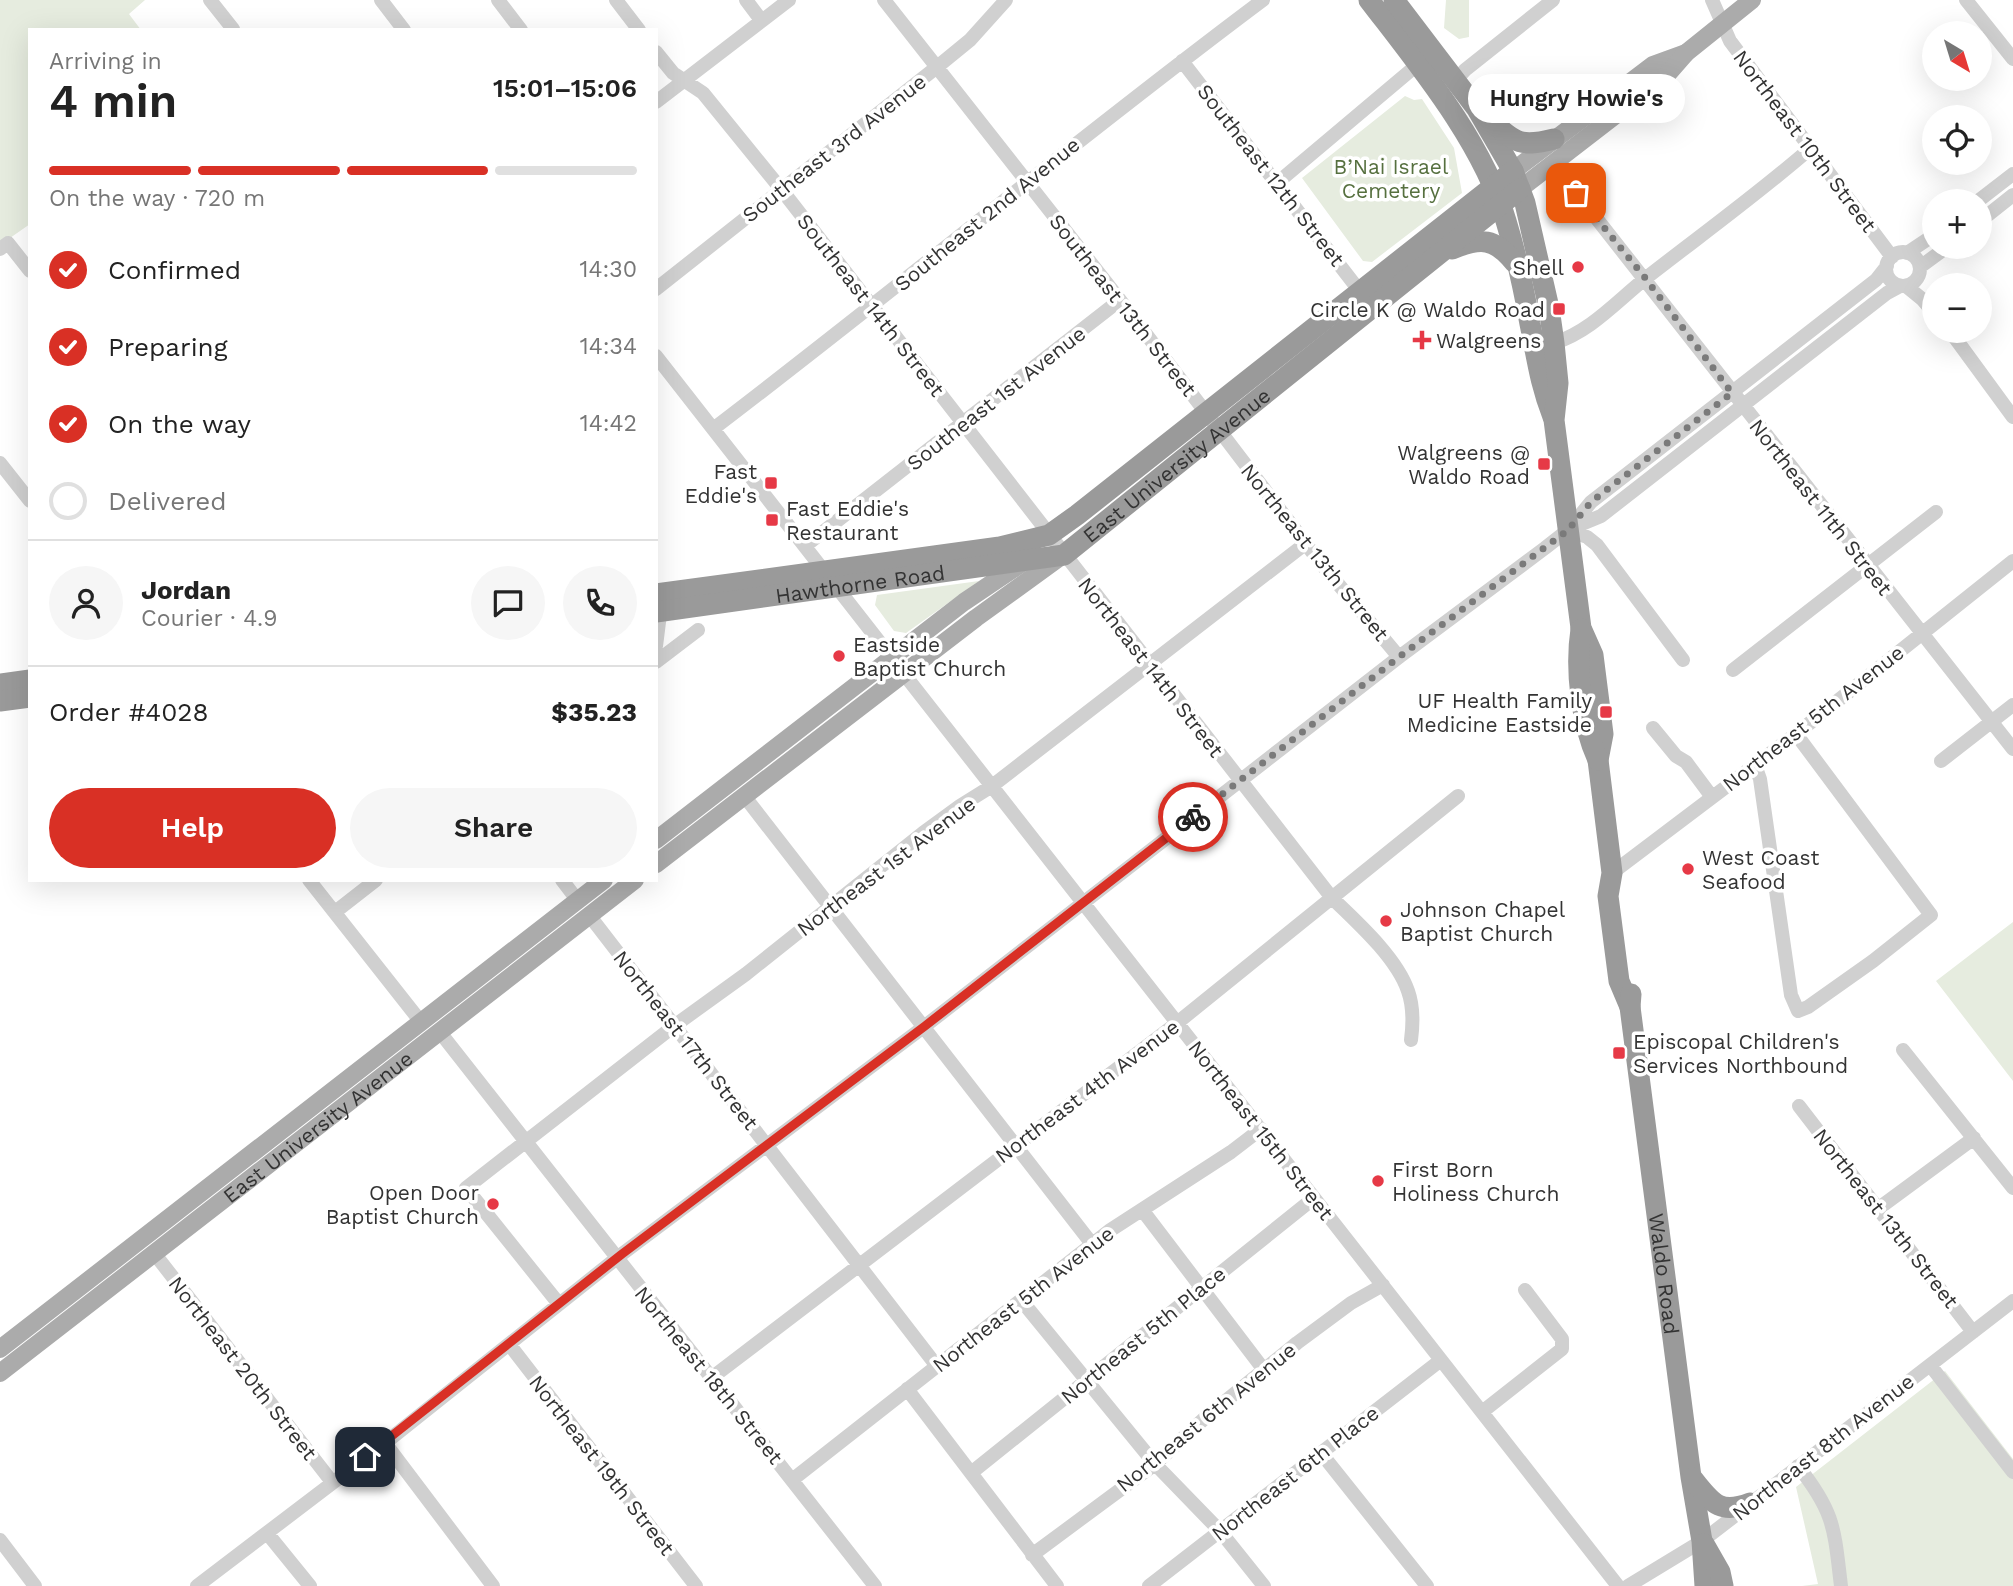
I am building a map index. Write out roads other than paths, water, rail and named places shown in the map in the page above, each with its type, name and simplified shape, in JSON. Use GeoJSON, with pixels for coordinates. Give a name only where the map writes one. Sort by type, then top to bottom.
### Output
{"type":"FeatureCollection","features":[{"type":"Feature","properties":{"kind":"highway"},"geometry":{"type":"LineString","coordinates":[[1369,0],[1426,57],[1456,80],[1477,109],[1515,141],[1528,144],[1554,139]]}},
{"type":"Feature","properties":{"kind":"highway"},"geometry":{"type":"LineString","coordinates":[[1394,0],[1426,57]]}},
{"type":"Feature","properties":{"kind":"highway","name":"Waldo Road"},"geometry":{"type":"LineString","coordinates":[[1426,57],[1496,196],[1517,264],[1541,388],[1554,420]]}},
{"type":"Feature","properties":{"kind":"highway","name":"Waldo Road"},"geometry":{"type":"LineString","coordinates":[[1477,109],[1517,180],[1542,276],[1554,343],[1558,383],[1554,420],[1581,628],[1577,655],[1588,738],[1598,760],[1612,873],[1622,894],[1633,977],[1630,1007],[1691,1477],[1702,1541],[1705,1586]]}},
{"type":"Feature","properties":{"kind":"highway","name":"East University Avenue"},"geometry":{"type":"LineString","coordinates":[[1048,535],[1077,515],[1359,291],[1517,180]]}},
{"type":"Feature","properties":{"kind":"highway","name":"East University Avenue"},"geometry":{"type":"LineString","coordinates":[[1063,555],[1437,256],[1496,196]]}},
{"type":"Feature","properties":{"kind":"highway"},"geometry":{"type":"LineString","coordinates":[[1437,256],[1465,244],[1488,242],[1496,244],[1517,264]]}},
{"type":"Feature","properties":{"kind":"highway","name":"Hawthorne Road"},"geometry":{"type":"LineString","coordinates":[[831,579],[1000,547],[1048,535]]}},
{"type":"Feature","properties":{"kind":"highway","name":"Hawthorne Road"},"geometry":{"type":"LineString","coordinates":[[658,603],[831,579],[1063,555]]}},
{"type":"Feature","properties":{"kind":"highway"},"geometry":{"type":"LineString","coordinates":[[0,684],[28,680]]}},
{"type":"Feature","properties":{"kind":"highway"},"geometry":{"type":"LineString","coordinates":[[0,701],[28,697]]}},
{"type":"Feature","properties":{"kind":"highway"},"geometry":{"type":"LineString","coordinates":[[1691,1477],[1718,1506],[1735,1509],[1750,1503]]}},
{"type":"Feature","properties":{"kind":"highway","name":"Waldo Road"},"geometry":{"type":"LineString","coordinates":[[1702,1541],[1720,1572],[1723,1586]]}},
{"type":"Feature","properties":{"kind":"main road","name":"East University Avenue"},"geometry":{"type":"LineString","coordinates":[[1517,180],[1553,163],[1665,77],[1686,53],[1752,0]]}},
{"type":"Feature","properties":{"kind":"main road","name":"East University Avenue"},"geometry":{"type":"LineString","coordinates":[[1517,180],[1554,139],[1653,65],[1686,53]]}},
{"type":"Feature","properties":{"kind":"main road","name":"East University Avenue"},"geometry":{"type":"LineString","coordinates":[[658,838],[964,602],[1026,560],[1048,535]]}},
{"type":"Feature","properties":{"kind":"main road","name":"East University Avenue"},"geometry":{"type":"LineString","coordinates":[[658,862],[1063,555]]}},
{"type":"Feature","properties":{"kind":"main road"},"geometry":{"type":"LineString","coordinates":[[892,657],[904,674]]}},
{"type":"Feature","properties":{"kind":"main road"},"geometry":{"type":"LineString","coordinates":[[732,781],[745,797]]}},
{"type":"Feature","properties":{"kind":"main road","name":"East University Avenue"},"geometry":{"type":"LineString","coordinates":[[0,1349],[142,1239],[439,1031],[583,908],[602,882]]}},
{"type":"Feature","properties":{"kind":"main road","name":"East University Avenue"},"geometry":{"type":"LineString","coordinates":[[0,1373],[154,1253],[421,1022],[583,908],[631,882]]}},
{"type":"Feature","properties":{"kind":"main road"},"geometry":{"type":"LineString","coordinates":[[421,1022],[439,1031]]}},
{"type":"Feature","properties":{"kind":"main road"},"geometry":{"type":"LineString","coordinates":[[142,1239],[154,1253]]}},
{"type":"Feature","properties":{"kind":"street"},"geometry":{"type":"LineString","coordinates":[[210,0],[232,28]]}},
{"type":"Feature","properties":{"kind":"street"},"geometry":{"type":"LineString","coordinates":[[381,0],[402,28]]}},
{"type":"Feature","properties":{"kind":"street"},"geometry":{"type":"LineString","coordinates":[[498,0],[519,28]]}},
{"type":"Feature","properties":{"kind":"street"},"geometry":{"type":"LineString","coordinates":[[616,0],[637,28]]}},
{"type":"Feature","properties":{"kind":"street"},"geometry":{"type":"LineString","coordinates":[[746,0],[761,20]]}},
{"type":"Feature","properties":{"kind":"street"},"geometry":{"type":"LineString","coordinates":[[658,100],[789,0]]}},
{"type":"Feature","properties":{"kind":"street","name":"Southeast 13th Street"},"geometry":{"type":"LineString","coordinates":[[884,0],[1121,300],[1206,413]]}},
{"type":"Feature","properties":{"kind":"street","name":"Southeast 3rd Avenue"},"geometry":{"type":"LineString","coordinates":[[658,287],[970,40],[1006,0]]}},
{"type":"Feature","properties":{"kind":"street","name":"Southeast 2nd Avenue"},"geometry":{"type":"LineString","coordinates":[[713,429],[1027,181],[1263,0]]}},
{"type":"Feature","properties":{"kind":"street"},"geometry":{"type":"LineString","coordinates":[[1456,80],[1553,0]]}},
{"type":"Feature","properties":{"kind":"street","name":"Northeast 10th Street"},"geometry":{"type":"LineString","coordinates":[[1712,0],[1730,41],[1812,148],[1889,262]]}},
{"type":"Feature","properties":{"kind":"street"},"geometry":{"type":"LineString","coordinates":[[1966,0],[2013,59]]}},
{"type":"Feature","properties":{"kind":"street","name":"Southeast 14th Street"},"geometry":{"type":"LineString","coordinates":[[658,54],[673,73],[703,93],[781,189],[1048,535]]}},
{"type":"Feature","properties":{"kind":"street"},"geometry":{"type":"LineString","coordinates":[[1277,183],[1426,57]]}},
{"type":"Feature","properties":{"kind":"street","name":"Southeast 12th Street"},"geometry":{"type":"LineString","coordinates":[[1182,61],[1372,308]]}},
{"type":"Feature","properties":{"kind":"street"},"geometry":{"type":"LineString","coordinates":[[1554,343],[1578,334],[1812,148]]}},
{"type":"Feature","properties":{"kind":"street","name":"Northeast 11th Street"},"geometry":{"type":"LineString","coordinates":[[1553,163],[1646,279],[1741,406],[2013,749]]}},
{"type":"Feature","properties":{"kind":"street"},"geometry":{"type":"LineString","coordinates":[[1992,190],[2013,174]]}},
{"type":"Feature","properties":{"kind":"street"},"geometry":{"type":"LineString","coordinates":[[1992,212],[2013,195]]}},
{"type":"Feature","properties":{"kind":"street"},"geometry":{"type":"LineString","coordinates":[[197,1586],[385,1443],[616,1259],[925,1026],[1399,657],[1568,530],[1591,502],[1876,280],[1889,262],[1922,243]]}},
{"type":"Feature","properties":{"kind":"street"},"geometry":{"type":"LineString","coordinates":[[4,246],[28,269]]}},
{"type":"Feature","properties":{"kind":"street"},"geometry":{"type":"LineString","coordinates":[[1907,253],[1916,258],[1922,275]]}},
{"type":"Feature","properties":{"kind":"street"},"geometry":{"type":"LineString","coordinates":[[1568,530],[1601,516],[1886,293],[1915,282],[1920,270],[1933,259]]}},
{"type":"Feature","properties":{"kind":"street"},"geometry":{"type":"LineString","coordinates":[[1889,262],[1888,277],[1916,293],[1922,300]]}},
{"type":"Feature","properties":{"kind":"street","name":"Southeast 1st Avenue"},"geometry":{"type":"LineString","coordinates":[[805,547],[1121,300]]}},
{"type":"Feature","properties":{"kind":"street"},"geometry":{"type":"LineString","coordinates":[[1825,320],[1835,333]]}},
{"type":"Feature","properties":{"kind":"street"},"geometry":{"type":"LineString","coordinates":[[1959,343],[2013,417]]}},
{"type":"Feature","properties":{"kind":"street"},"geometry":{"type":"LineString","coordinates":[[658,359],[892,657]]}},
{"type":"Feature","properties":{"kind":"street","name":"Northeast 13th Street"},"geometry":{"type":"LineString","coordinates":[[1206,413],[1305,544],[1399,657]]}},
{"type":"Feature","properties":{"kind":"street"},"geometry":{"type":"LineString","coordinates":[[1646,460],[1656,473]]}},
{"type":"Feature","properties":{"kind":"street"},"geometry":{"type":"LineString","coordinates":[[0,463],[28,498]]}},
{"type":"Feature","properties":{"kind":"street"},"geometry":{"type":"LineString","coordinates":[[1733,670],[1936,512]]}},
{"type":"Feature","properties":{"kind":"street"},"geometry":{"type":"LineString","coordinates":[[1568,530],[1587,537],[1597,545],[1683,660]]}},
{"type":"Feature","properties":{"kind":"street","name":"Northeast 14th Street"},"geometry":{"type":"LineString","coordinates":[[1048,535],[1332,898]]}},
{"type":"Feature","properties":{"kind":"street","name":"Northeast 1st Avenue"},"geometry":{"type":"LineString","coordinates":[[559,1304],[466,1188],[923,833],[992,786],[1305,544]]}},
{"type":"Feature","properties":{"kind":"street","name":"Northeast 5th Avenue"},"geometry":{"type":"LineString","coordinates":[[1612,873],[1796,734],[2013,561]]}},
{"type":"Feature","properties":{"kind":"street"},"geometry":{"type":"LineString","coordinates":[[658,660],[698,630]]}},
{"type":"Feature","properties":{"kind":"street","name":"Northeast 15th Street"},"geometry":{"type":"LineString","coordinates":[[904,674],[1618,1586]]}},
{"type":"Feature","properties":{"kind":"street"},"geometry":{"type":"LineString","coordinates":[[1941,761],[2013,705]]}},
{"type":"Feature","properties":{"kind":"street"},"geometry":{"type":"LineString","coordinates":[[1653,728],[1676,756],[1686,762],[1712,797]]}},
{"type":"Feature","properties":{"kind":"street"},"geometry":{"type":"LineString","coordinates":[[1755,765],[1760,779],[1791,995],[1798,1011],[1808,1007],[1873,961],[1931,915],[1796,734]]}},
{"type":"Feature","properties":{"kind":"street","name":"Northeast 4th Avenue"},"geometry":{"type":"LineString","coordinates":[[710,1379],[1177,1023],[1458,796]]}},
{"type":"Feature","properties":{"kind":"street"},"geometry":{"type":"LineString","coordinates":[[745,797],[1092,1244]]}},
{"type":"Feature","properties":{"kind":"street"},"geometry":{"type":"LineString","coordinates":[[311,882],[421,1022]]}},
{"type":"Feature","properties":{"kind":"street"},"geometry":{"type":"LineString","coordinates":[[335,912],[373,882]]}},
{"type":"Feature","properties":{"kind":"street","name":"Northeast 17th Street"},"geometry":{"type":"LineString","coordinates":[[564,882],[936,1365]]}},
{"type":"Feature","properties":{"kind":"street"},"geometry":{"type":"LineString","coordinates":[[1332,898],[1388,956],[1408,991],[1411,1040]]}},
{"type":"Feature","properties":{"kind":"street","name":"Northeast 18th Street"},"geometry":{"type":"LineString","coordinates":[[439,1031],[875,1586]]}},
{"type":"Feature","properties":{"kind":"street"},"geometry":{"type":"LineString","coordinates":[[1903,1050],[2013,1188]]}},
{"type":"Feature","properties":{"kind":"street","name":"Northeast 13th Street"},"geometry":{"type":"LineString","coordinates":[[1798,1106],[1973,1332]]}},
{"type":"Feature","properties":{"kind":"street","name":"Northeast 5th Avenue"},"geometry":{"type":"LineString","coordinates":[[792,1480],[1092,1244],[1261,1129]]}},
{"type":"Feature","properties":{"kind":"street"},"geometry":{"type":"LineString","coordinates":[[1879,1208],[1974,1138]]}},
{"type":"Feature","properties":{"kind":"street","name":"Northeast 5th Place"},"geometry":{"type":"LineString","coordinates":[[971,1473],[1314,1198]]}},
{"type":"Feature","properties":{"kind":"street"},"geometry":{"type":"LineString","coordinates":[[1143,1211],[1264,1370]]}},
{"type":"Feature","properties":{"kind":"street","name":"Northeast 20th Street"},"geometry":{"type":"LineString","coordinates":[[154,1253],[332,1482]]}},
{"type":"Feature","properties":{"kind":"street","name":"Northeast 6th Avenue"},"geometry":{"type":"LineString","coordinates":[[1032,1555],[1154,1464],[1206,1417],[1332,1316],[1383,1285]]}},
{"type":"Feature","properties":{"kind":"street"},"geometry":{"type":"LineString","coordinates":[[1482,1412],[1562,1349],[1562,1339],[1525,1290]]}},
{"type":"Feature","properties":{"kind":"street"},"geometry":{"type":"LineString","coordinates":[[1021,1300],[1154,1464],[1220,1531],[1264,1586]]}},
{"type":"Feature","properties":{"kind":"street","name":"Northeast 8th Avenue"},"geometry":{"type":"LineString","coordinates":[[1628,1586],[1702,1541],[2013,1301]]}},
{"type":"Feature","properties":{"kind":"street","name":"Northeast 19th Street"},"geometry":{"type":"LineString","coordinates":[[509,1344],[696,1586]]}},
{"type":"Feature","properties":{"kind":"street","name":"Northeast 6th Place"},"geometry":{"type":"LineString","coordinates":[[1155,1584],[1441,1360]]}},
{"type":"Feature","properties":{"kind":"street"},"geometry":{"type":"LineString","coordinates":[[1930,1365],[2013,1472]]}},
{"type":"Feature","properties":{"kind":"street"},"geometry":{"type":"LineString","coordinates":[[906,1389],[1056,1586]]}},
{"type":"Feature","properties":{"kind":"street"},"geometry":{"type":"LineString","coordinates":[[385,1443],[493,1586]]}},
{"type":"Feature","properties":{"kind":"street"},"geometry":{"type":"LineString","coordinates":[[1321,1453],[1426,1586]]}},
{"type":"Feature","properties":{"kind":"street"},"geometry":{"type":"LineString","coordinates":[[1798,1466],[1818,1491],[1832,1521],[1841,1586]]}},
{"type":"Feature","properties":{"kind":"street"},"geometry":{"type":"LineString","coordinates":[[267,1532],[310,1586]]}},
{"type":"Feature","properties":{"kind":"street"},"geometry":{"type":"LineString","coordinates":[[0,1540],[35,1586]]}},
{"type":"Feature","properties":{"kind":"place","name":"Hungry Howie's"},"geometry":{"type":"Point","coordinates":[1576,193]}},
{"type":"Feature","properties":{"kind":"place","name":"Shell"},"geometry":{"type":"Point","coordinates":[1578,267]}},
{"type":"Feature","properties":{"kind":"place","name":"Circle K @ Waldo Road"},"geometry":{"type":"Point","coordinates":[1559,309]}},
{"type":"Feature","properties":{"kind":"place","name":"Walgreens"},"geometry":{"type":"Point","coordinates":[1422,340]}},
{"type":"Feature","properties":{"kind":"place","name":"Walgreens @ Waldo Road"},"geometry":{"type":"Point","coordinates":[1544,464]}},
{"type":"Feature","properties":{"kind":"place","name":"Fast Eddie's"},"geometry":{"type":"Point","coordinates":[771,483]}},
{"type":"Feature","properties":{"kind":"place","name":"Fast Eddie's Restaurant"},"geometry":{"type":"Point","coordinates":[772,520]}},
{"type":"Feature","properties":{"kind":"place","name":"Eastside Baptist Church"},"geometry":{"type":"Point","coordinates":[839,656]}},
{"type":"Feature","properties":{"kind":"place","name":"UF Health Family Medicine Eastside"},"geometry":{"type":"Point","coordinates":[1606,712]}},
{"type":"Feature","properties":{"kind":"place","name":"West Coast Seafood"},"geometry":{"type":"Point","coordinates":[1688,869]}},
{"type":"Feature","properties":{"kind":"place","name":"Johnson Chapel Baptist Church"},"geometry":{"type":"Point","coordinates":[1386,921]}},
{"type":"Feature","properties":{"kind":"place","name":"Episcopal Children's Services Northbound"},"geometry":{"type":"Point","coordinates":[1619,1053]}},
{"type":"Feature","properties":{"kind":"place","name":"First Born Holiness Church"},"geometry":{"type":"Point","coordinates":[1378,1181]}},
{"type":"Feature","properties":{"kind":"place","name":"Open Door Baptist Church"},"geometry":{"type":"Point","coordinates":[493,1204]}},
{"type":"Feature","properties":{"kind":"park label","name":"B’Nai Israel Cemetery"},"geometry":{"type":"Point","coordinates":[1391,178]}}]}
